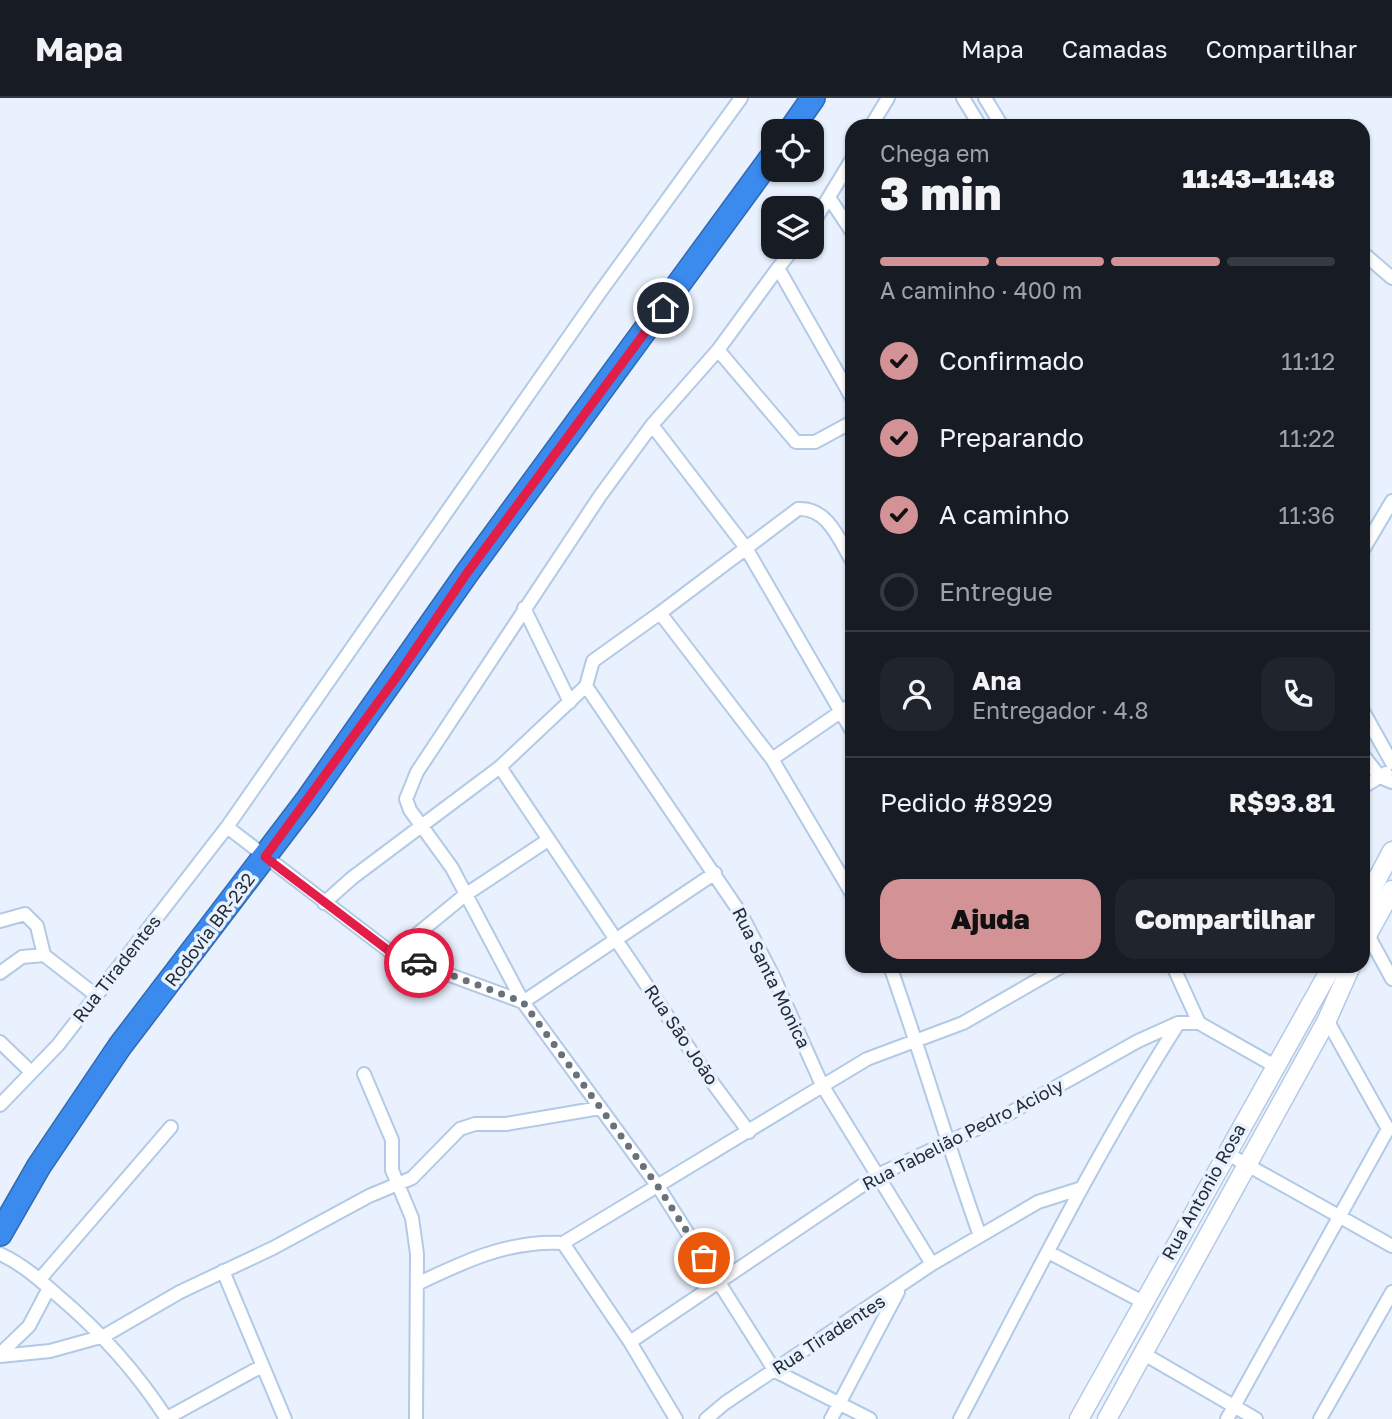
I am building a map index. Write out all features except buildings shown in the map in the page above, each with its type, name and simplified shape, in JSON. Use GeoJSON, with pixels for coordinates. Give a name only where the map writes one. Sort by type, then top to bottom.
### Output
{"type":"FeatureCollection","features":[{"type":"Feature","properties":{"kind":"highway"},"geometry":{"type":"LineString","coordinates":[[798,119],[813,98]]}},
{"type":"Feature","properties":{"kind":"highway","name":"Rodovia BR-232"},"geometry":{"type":"LineString","coordinates":[[0,1234],[39,1166],[120,1046],[265,857],[398,675],[467,573],[761,172]]}},
{"type":"Feature","properties":{"kind":"main road"},"geometry":{"type":"LineString","coordinates":[[1370,893],[1392,851]]}},
{"type":"Feature","properties":{"kind":"main road"},"geometry":{"type":"LineString","coordinates":[[1370,930],[1392,890]]}},
{"type":"Feature","properties":{"kind":"main road","name":"Rua Antonio Rosa"},"geometry":{"type":"LineString","coordinates":[[1079,1419],[1275,1066],[1334,973]]}},
{"type":"Feature","properties":{"kind":"main road","name":"Rua Antonio Rosa"},"geometry":{"type":"LineString","coordinates":[[1107,1419],[1327,1020],[1335,973]]}},
{"type":"Feature","properties":{"kind":"street","name":"Rua Tiradentes"},"geometry":{"type":"LineString","coordinates":[[0,1105],[58,1045],[227,827],[590,306],[741,98]]}},
{"type":"Feature","properties":{"kind":"street"},"geometry":{"type":"LineString","coordinates":[[876,119],[888,98]]}},
{"type":"Feature","properties":{"kind":"street"},"geometry":{"type":"LineString","coordinates":[[963,98],[976,119]]}},
{"type":"Feature","properties":{"kind":"street"},"geometry":{"type":"LineString","coordinates":[[985,98],[998,119]]}},
{"type":"Feature","properties":{"kind":"street"},"geometry":{"type":"LineString","coordinates":[[824,208],[845,172]]}},
{"type":"Feature","properties":{"kind":"street"},"geometry":{"type":"LineString","coordinates":[[830,199],[845,222]]}},
{"type":"Feature","properties":{"kind":"street"},"geometry":{"type":"LineString","coordinates":[[785,259],[718,350],[652,425],[524,608],[408,788],[406,799],[465,895],[523,1002],[659,1188],[775,1371],[870,1419]]}},
{"type":"Feature","properties":{"kind":"street"},"geometry":{"type":"LineString","coordinates":[[1370,259],[1392,278]]}},
{"type":"Feature","properties":{"kind":"street"},"geometry":{"type":"LineString","coordinates":[[778,268],[845,386]]}},
{"type":"Feature","properties":{"kind":"street"},"geometry":{"type":"LineString","coordinates":[[718,350],[796,442],[815,442],[845,426]]}},
{"type":"Feature","properties":{"kind":"street"},"geometry":{"type":"LineString","coordinates":[[652,425],[746,548],[845,718]]}},
{"type":"Feature","properties":{"kind":"street"},"geometry":{"type":"LineString","coordinates":[[1370,538],[1392,502]]}},
{"type":"Feature","properties":{"kind":"street"},"geometry":{"type":"LineString","coordinates":[[324,903],[422,824],[500,767],[586,686],[593,661],[779,521],[799,509],[809,508],[821,513],[845,550]]}},
{"type":"Feature","properties":{"kind":"street"},"geometry":{"type":"LineString","coordinates":[[524,608],[570,702]]}},
{"type":"Feature","properties":{"kind":"street"},"geometry":{"type":"LineString","coordinates":[[660,613],[772,759],[845,882]]}},
{"type":"Feature","properties":{"kind":"street","name":"Rua Santa Monica"},"geometry":{"type":"LineString","coordinates":[[586,686],[715,873],[774,978],[822,1085],[932,1264]]}},
{"type":"Feature","properties":{"kind":"street"},"geometry":{"type":"LineString","coordinates":[[772,759],[845,710]]}},
{"type":"Feature","properties":{"kind":"street"},"geometry":{"type":"LineString","coordinates":[[1370,724],[1392,763]]}},
{"type":"Feature","properties":{"kind":"street"},"geometry":{"type":"LineString","coordinates":[[1370,762],[1386,779],[1392,769]]}},
{"type":"Feature","properties":{"kind":"street","name":"Rua São João"},"geometry":{"type":"LineString","coordinates":[[500,767],[614,938],[749,1132]]}},
{"type":"Feature","properties":{"kind":"street"},"geometry":{"type":"LineString","coordinates":[[227,827],[393,954],[523,1002]]}},
{"type":"Feature","properties":{"kind":"street"},"geometry":{"type":"LineString","coordinates":[[393,954],[465,895],[548,840]]}},
{"type":"Feature","properties":{"kind":"street"},"geometry":{"type":"LineString","coordinates":[[523,1002],[614,938],[715,873]]}},
{"type":"Feature","properties":{"kind":"street"},"geometry":{"type":"LineString","coordinates":[[0,920],[25,914],[33,919],[44,955],[97,996]]}},
{"type":"Feature","properties":{"kind":"street"},"geometry":{"type":"LineString","coordinates":[[1370,946],[1392,979]]}},
{"type":"Feature","properties":{"kind":"street"},"geometry":{"type":"LineString","coordinates":[[0,971],[22,957],[44,955]]}},
{"type":"Feature","properties":{"kind":"street"},"geometry":{"type":"LineString","coordinates":[[892,973],[917,1042],[946,1143],[980,1236]]}},
{"type":"Feature","properties":{"kind":"street"},"geometry":{"type":"LineString","coordinates":[[417,1284],[496,1249],[537,1243],[563,1243],[659,1188],[867,1059],[963,1023],[1050,973]]}},
{"type":"Feature","properties":{"kind":"street"},"geometry":{"type":"LineString","coordinates":[[1175,973],[1199,1023]]}},
{"type":"Feature","properties":{"kind":"street"},"geometry":{"type":"LineString","coordinates":[[1227,1419],[1390,1133],[1327,1020]]}},
{"type":"Feature","properties":{"kind":"street"},"geometry":{"type":"LineString","coordinates":[[960,1419],[1050,1253],[1079,1189],[1178,1023]]}},
{"type":"Feature","properties":{"kind":"street","name":"Rua Tabelião Pedro Acioly"},"geometry":{"type":"LineString","coordinates":[[630,1342],[876,1176],[1010,1113],[1138,1041],[1178,1023],[1199,1023],[1275,1066]]}},
{"type":"Feature","properties":{"kind":"street"},"geometry":{"type":"LineString","coordinates":[[0,1042],[31,1072]]}},
{"type":"Feature","properties":{"kind":"street"},"geometry":{"type":"LineString","coordinates":[[364,1074],[392,1140],[396,1184],[412,1218],[417,1284],[416,1419]]}},
{"type":"Feature","properties":{"kind":"street"},"geometry":{"type":"LineString","coordinates":[[0,1355],[50,1351],[104,1336],[180,1292],[419,1173],[460,1129],[475,1124],[506,1124],[600,1108]]}},
{"type":"Feature","properties":{"kind":"street"},"geometry":{"type":"LineString","coordinates":[[0,1355],[29,1325],[44,1283],[171,1127]]}},
{"type":"Feature","properties":{"kind":"street"},"geometry":{"type":"LineString","coordinates":[[1226,1153],[1392,1246]]}},
{"type":"Feature","properties":{"kind":"street","name":"Rua Tiradentes"},"geometry":{"type":"LineString","coordinates":[[706,1419],[725,1403],[900,1289],[932,1264],[1038,1202],[1079,1189]]}},
{"type":"Feature","properties":{"kind":"street"},"geometry":{"type":"LineString","coordinates":[[563,1243],[630,1342],[676,1419]]}},
{"type":"Feature","properties":{"kind":"street"},"geometry":{"type":"LineString","coordinates":[[1050,1253],[1143,1302]]}},
{"type":"Feature","properties":{"kind":"street"},"geometry":{"type":"LineString","coordinates":[[0,1254],[44,1283],[104,1336],[140,1378],[167,1419],[262,1366]]}},
{"type":"Feature","properties":{"kind":"street"},"geometry":{"type":"LineString","coordinates":[[223,1271],[285,1419]]}},
{"type":"Feature","properties":{"kind":"street"},"geometry":{"type":"LineString","coordinates":[[831,1419],[900,1289]]}},
{"type":"Feature","properties":{"kind":"street"},"geometry":{"type":"LineString","coordinates":[[1320,1419],[1392,1292]]}},
{"type":"Feature","properties":{"kind":"street"},"geometry":{"type":"LineString","coordinates":[[1144,1354],[1256,1419]]}},
{"type":"Feature","properties":{"kind":"way so far"},"geometry":{"type":"LineString","coordinates":[[419,963],[523,1002],[659,1188],[704,1258]]}},
{"type":"Feature","properties":{"kind":"route"},"geometry":{"type":"LineString","coordinates":[[419,963],[393,954],[265,857],[398,675],[467,573],[663,308]]}}]}
